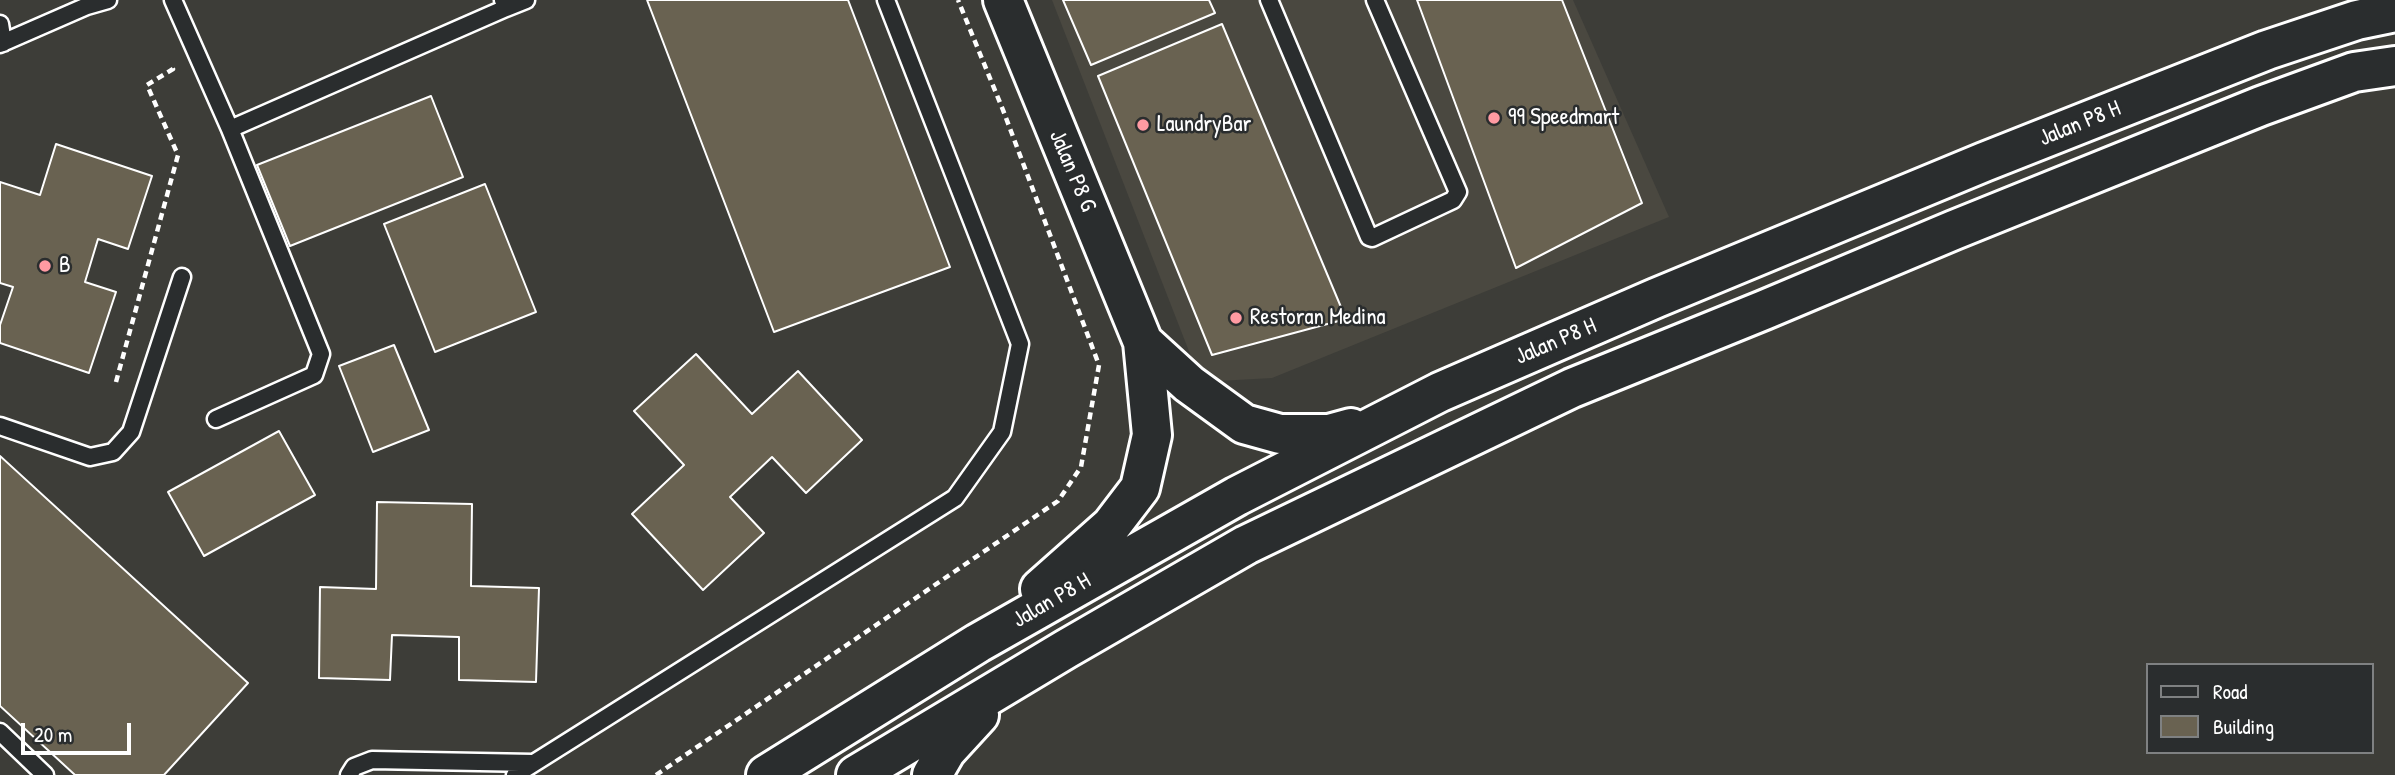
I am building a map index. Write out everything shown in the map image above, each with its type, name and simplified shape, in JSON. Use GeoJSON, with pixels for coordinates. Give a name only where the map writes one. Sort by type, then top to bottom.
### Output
{"type":"FeatureCollection","features":[{"type":"Feature","properties":{"kind":"street","name":"Jalan P8 G"},"geometry":{"type":"LineString","coordinates":[[978,643],[1111,526],[1140,488],[1152,435],[1143,342],[1003,0]]}},
{"type":"Feature","properties":{"kind":"street","name":"Jalan P8 H"},"geometry":{"type":"LineString","coordinates":[[766,775],[978,643],[1237,496],[1440,392],[1656,298],[1984,162],[2267,50],[2357,20],[2395,12]]}},
{"type":"Feature","properties":{"kind":"street"},"geometry":{"type":"LineString","coordinates":[[856,775],[1246,545],[1572,388],[2261,106],[2354,72],[2395,66]]}},
{"type":"Feature","properties":{"kind":"street","name":"Jalan P8 G"},"geometry":{"type":"LineString","coordinates":[[1143,342],[1189,384],[1244,424],[1280,434],[1329,434],[1392,417]]}},
{"type":"Feature","properties":{"kind":"street"},"geometry":{"type":"LineString","coordinates":[[932,775],[946,751],[1009,683]]}},
{"type":"Feature","properties":{"kind":"lane"},"geometry":{"type":"LineString","coordinates":[[0,24],[2,44],[85,3],[108,0]]}},
{"type":"Feature","properties":{"kind":"lane"},"geometry":{"type":"LineString","coordinates":[[173,0],[230,129],[321,354],[314,375],[216,419]]}},
{"type":"Feature","properties":{"kind":"lane"},"geometry":{"type":"LineString","coordinates":[[230,129],[504,4],[526,0]]}},
{"type":"Feature","properties":{"kind":"lane"},"geometry":{"type":"LineString","coordinates":[[514,775],[955,498],[1002,432],[1020,344],[886,0]]}},
{"type":"Feature","properties":{"kind":"lane"},"geometry":{"type":"LineString","coordinates":[[1269,0],[1369,237],[1372,238],[1453,200],[1458,192],[1375,0]]}},
{"type":"Feature","properties":{"kind":"lane"},"geometry":{"type":"LineString","coordinates":[[0,426],[90,457],[113,452],[131,432],[182,277]]}},
{"type":"Feature","properties":{"kind":"lane"},"geometry":{"type":"LineString","coordinates":[[0,732],[45,775]]}},
{"type":"Feature","properties":{"kind":"lane"},"geometry":{"type":"LineString","coordinates":[[349,775],[354,767],[372,760],[534,762]]}},
{"type":"Feature","properties":{"kind":"path"},"geometry":{"type":"LineString","coordinates":[[656,775],[1058,501],[1081,467],[1099,365],[1003,110],[958,0]]}},
{"type":"Feature","properties":{"kind":"path"},"geometry":{"type":"LineString","coordinates":[[116,383],[178,155],[147,85],[173,69],[168,58]]}},
{"type":"Feature","properties":{"kind":"shaded area"},"geometry":{"type":"Polygon","coordinates":[[[1052,0],[1573,0],[1669,217],[1272,378],[1201,382],[1052,0]]]}},
{"type":"Feature","properties":{"kind":"building"},"geometry":{"type":"Polygon","coordinates":[[[647,0],[848,0],[950,267],[774,332],[647,0]]]}},
{"type":"Feature","properties":{"kind":"building"},"geometry":{"type":"Polygon","coordinates":[[[1063,0],[1209,0],[1215,13],[1091,65],[1063,0]]]}},
{"type":"Feature","properties":{"kind":"building"},"geometry":{"type":"Polygon","coordinates":[[[1417,0],[1562,0],[1642,203],[1516,268],[1417,0]]]}},
{"type":"Feature","properties":{"kind":"building"},"geometry":{"type":"Polygon","coordinates":[[[1222,24],[1346,319],[1212,355],[1098,76],[1222,24]]]}},
{"type":"Feature","properties":{"kind":"building"},"geometry":{"type":"Polygon","coordinates":[[[431,96],[463,177],[290,246],[257,165],[431,96]]]}},
{"type":"Feature","properties":{"kind":"building","name":"B"},"geometry":{"type":"Polygon","coordinates":[[[56,144],[152,176],[128,249],[98,239],[85,282],[116,292],[89,373],[0,343],[0,325],[13,287],[0,283],[0,182],[40,195],[56,144]]]}},
{"type":"Feature","properties":{"kind":"building"},"geometry":{"type":"Polygon","coordinates":[[[485,184],[536,312],[435,352],[384,224],[485,184]]]}},
{"type":"Feature","properties":{"kind":"building"},"geometry":{"type":"Polygon","coordinates":[[[394,345],[429,430],[373,452],[339,366],[394,345]]]}},
{"type":"Feature","properties":{"kind":"building"},"geometry":{"type":"Polygon","coordinates":[[[696,354],[752,414],[798,371],[862,440],[806,493],[772,457],[730,497],[764,533],[703,590],[632,514],[684,465],[634,411],[696,354]]]}},
{"type":"Feature","properties":{"kind":"building"},"geometry":{"type":"Polygon","coordinates":[[[279,431],[315,495],[204,556],[168,492],[279,431]]]}},
{"type":"Feature","properties":{"kind":"building"},"geometry":{"type":"Polygon","coordinates":[[[0,456],[248,683],[164,775],[75,775],[0,706],[0,456]]]}},
{"type":"Feature","properties":{"kind":"building"},"geometry":{"type":"Polygon","coordinates":[[[377,502],[472,504],[471,586],[539,588],[536,682],[459,680],[459,637],[392,635],[390,680],[319,678],[320,587],[376,589],[377,502]]]}},
{"type":"Feature","properties":{"kind":"place","name":"99 Speedmart"},"geometry":{"type":"Point","coordinates":[1494,118]}},
{"type":"Feature","properties":{"kind":"place","name":"LaundryBar"},"geometry":{"type":"Point","coordinates":[1143,125]}},
{"type":"Feature","properties":{"kind":"place","name":"B"},"geometry":{"type":"Point","coordinates":[45,266]}},
{"type":"Feature","properties":{"kind":"place","name":"Restoran Medina"},"geometry":{"type":"Point","coordinates":[1236,318]}}]}
